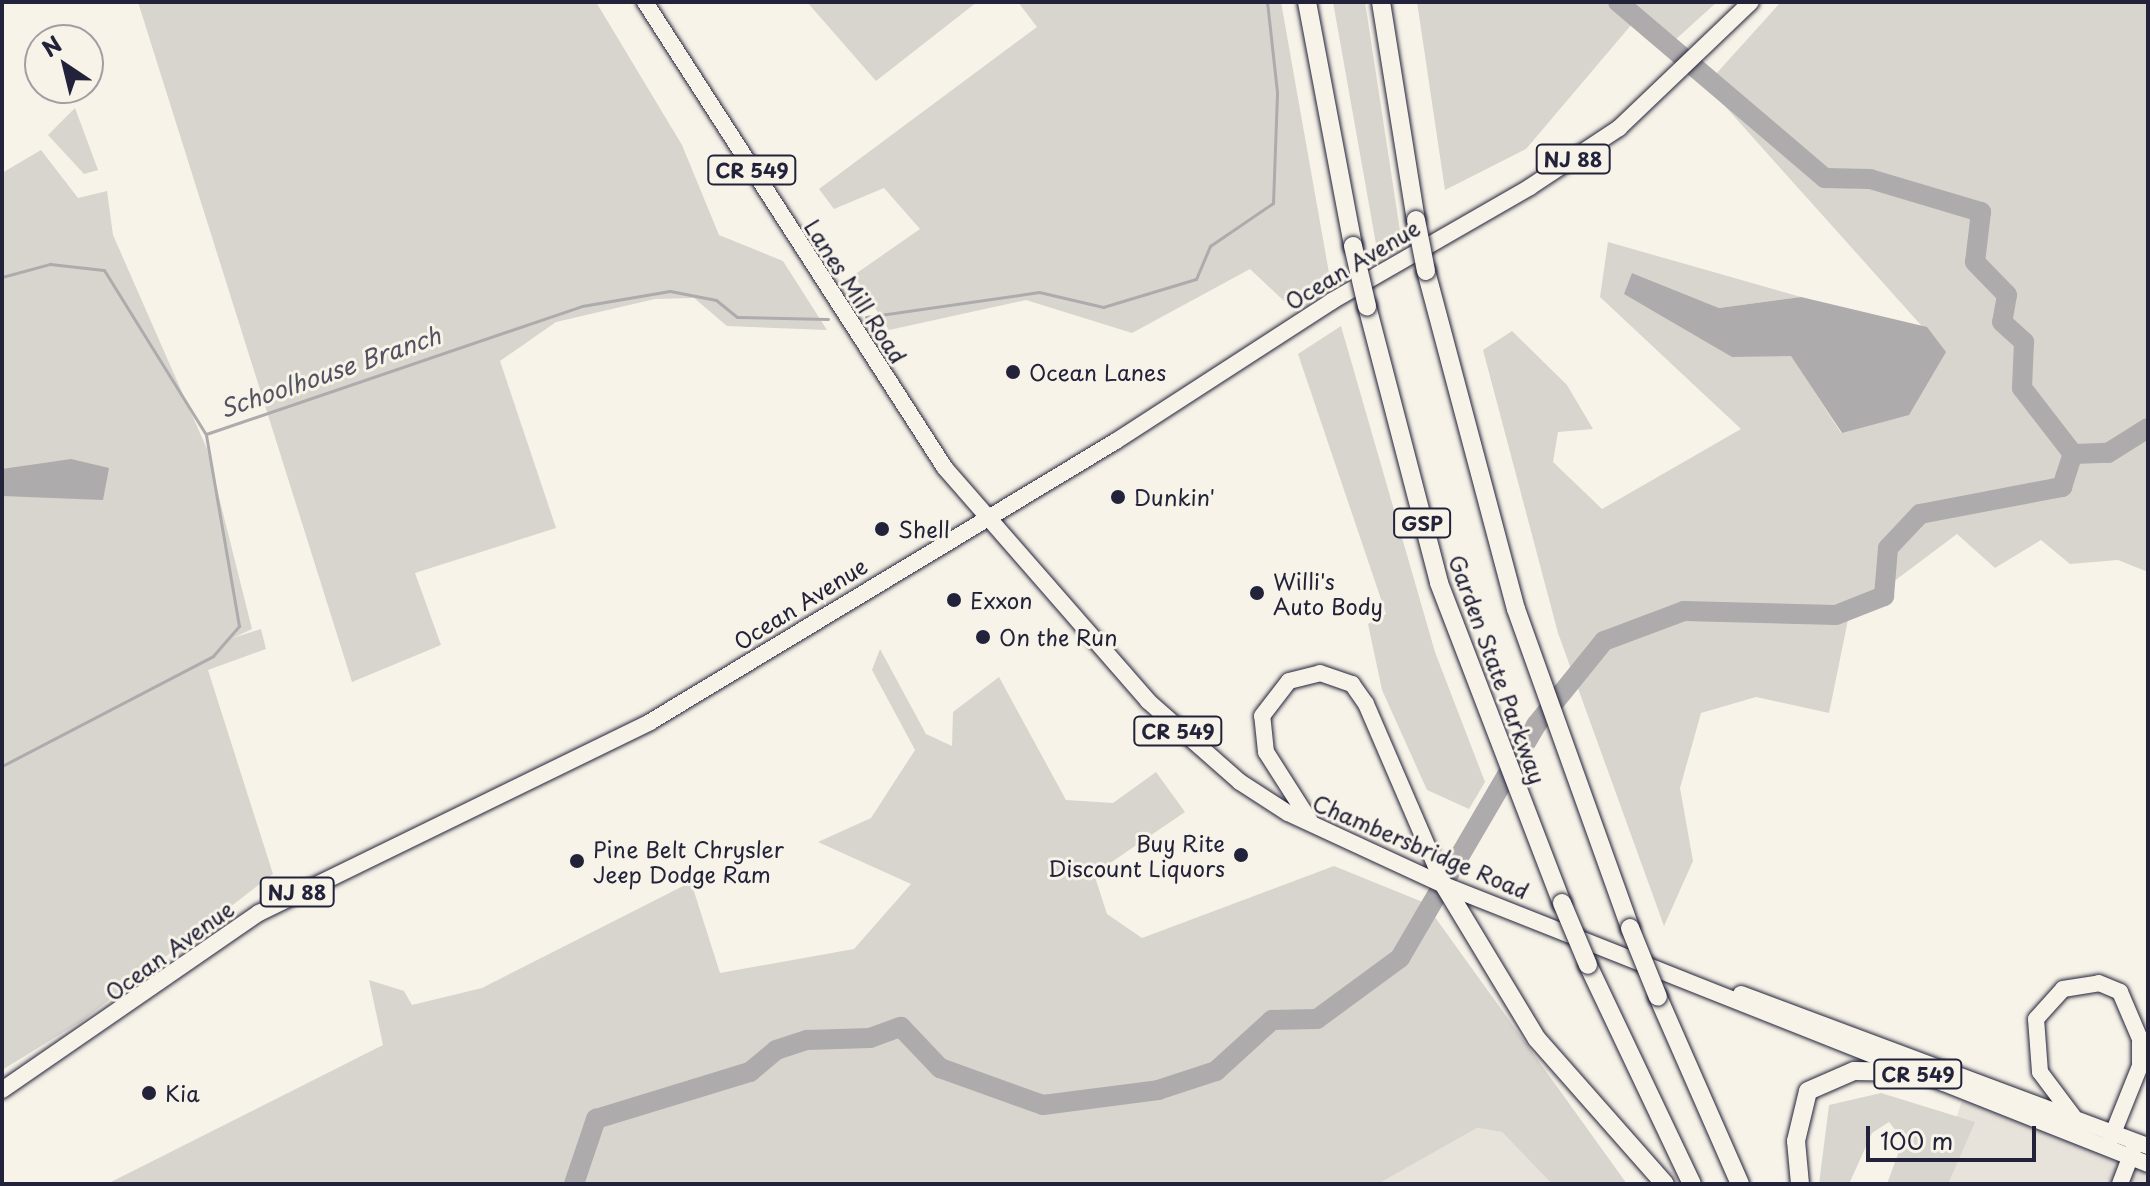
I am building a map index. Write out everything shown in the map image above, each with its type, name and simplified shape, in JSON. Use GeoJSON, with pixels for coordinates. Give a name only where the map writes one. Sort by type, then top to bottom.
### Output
{"type":"FeatureCollection","features":[{"type":"Feature","properties":{"kind":"highway","name":"Garden State Parkway"},"geometry":{"type":"LineString","coordinates":[[1307,2],[1353,246],[1439,583],[1493,735],[1588,965],[1692,1184]]}},
{"type":"Feature","properties":{"kind":"highway","name":"Garden State Parkway"},"geometry":{"type":"LineString","coordinates":[[1381,2],[1426,271],[1534,664],[1630,928],[1740,1184]]}},
{"type":"Feature","properties":{"kind":"highway"},"geometry":{"type":"LineString","coordinates":[[1451,891],[1544,1048],[1665,1184]]}},
{"type":"Feature","properties":{"kind":"highway"},"geometry":{"type":"LineString","coordinates":[[1800,1184],[1796,1141],[1808,1091],[1854,1071],[1913,1072]]}},
{"type":"Feature","properties":{"kind":"main road","name":"Lanes Mill Road"},"geometry":{"type":"LineString","coordinates":[[645,2],[886,379],[986,519]]}},
{"type":"Feature","properties":{"kind":"main road","name":"Ocean Avenue"},"geometry":{"type":"LineString","coordinates":[[2,1090],[259,913],[618,740],[986,519],[1332,301],[1530,187],[1619,128],[1683,73],[1751,2]]}},
{"type":"Feature","properties":{"kind":"main road","name":"Chambersbridge Road"},"geometry":{"type":"LineString","coordinates":[[986,519],[1161,715],[1240,782],[1311,822],[1451,891],[1709,985],[1913,1072],[2148,1164]]}},
{"type":"Feature","properties":{"kind":"main road"},"geometry":{"type":"LineString","coordinates":[[1311,822],[1266,752],[1262,716],[1289,681],[1320,673],[1352,684],[1366,704],[1430,853],[1451,891]]}},
{"type":"Feature","properties":{"kind":"main road"},"geometry":{"type":"LineString","coordinates":[[2074,1117],[2040,1072],[2036,1019],[2063,989],[2099,983],[2120,992],[2140,1039],[2140,1066],[2106,1150]]}},
{"type":"Feature","properties":{"kind":"main road","name":"Chambersbridge Road"},"geometry":{"type":"LineString","coordinates":[[1709,985],[1790,1006],[2142,1143]]}},
{"type":"Feature","properties":{"kind":"main road"},"geometry":{"type":"LineString","coordinates":[[2120,1184],[2130,1158],[2142,1143]]}},
{"type":"Feature","properties":{"kind":"shaded area"},"geometry":{"type":"Polygon","coordinates":[[[138,2],[596,2],[682,145],[719,235],[783,261],[827,330],[727,326],[694,298],[655,299],[556,322],[500,361],[556,528],[415,573],[441,645],[352,682],[138,2]]]}},
{"type":"Feature","properties":{"kind":"shaded area"},"geometry":{"type":"Polygon","coordinates":[[[807,2],[977,2],[876,81],[807,2]]]}},
{"type":"Feature","properties":{"kind":"shaded area"},"geometry":{"type":"Polygon","coordinates":[[[1018,2],[1281,2],[1329,273],[1284,301],[1250,269],[1132,333],[1026,300],[889,330],[854,275],[920,229],[884,188],[834,209],[819,189],[1037,27],[1018,2]]]}},
{"type":"Feature","properties":{"kind":"shaded area"},"geometry":{"type":"Polygon","coordinates":[[[1333,2],[1365,2],[1400,231],[1376,244],[1333,2]]]}},
{"type":"Feature","properties":{"kind":"shaded area"},"geometry":{"type":"Polygon","coordinates":[[[1417,2],[1717,2],[1665,49],[1632,24],[1526,149],[1445,190],[1417,2]]]}},
{"type":"Feature","properties":{"kind":"shaded area"},"geometry":{"type":"Polygon","coordinates":[[[1781,2],[2148,2],[2148,572],[2118,560],[2070,564],[2041,540],[1995,568],[1957,534],[1849,615],[1829,713],[1756,697],[1701,713],[1680,788],[1693,861],[1664,926],[1558,633],[1483,350],[1512,331],[1567,385],[1593,429],[1558,432],[1553,462],[1602,509],[1741,429],[1600,297],[1608,242],[1801,297],[1719,308],[1632,273],[1732,357],[1791,355],[1841,433],[1945,352],[1706,85],[1781,2]]]}},
{"type":"Feature","properties":{"kind":"shaded area"},"geometry":{"type":"Polygon","coordinates":[[[75,108],[98,170],[84,174],[48,135],[75,108]]]}},
{"type":"Feature","properties":{"kind":"shaded area"},"geometry":{"type":"Polygon","coordinates":[[[41,150],[78,198],[107,191],[113,235],[207,449],[252,629],[233,638],[261,629],[266,649],[208,670],[273,874],[82,1021],[2,1070],[2,173],[41,150]]]}},
{"type":"Feature","properties":{"kind":"shaded area"},"geometry":{"type":"Polygon","coordinates":[[[1632,273],[1719,308],[1801,297],[1927,327],[1946,352],[1909,415],[1842,433],[1791,356],[1732,357],[1624,294],[1632,273]]]}},
{"type":"Feature","properties":{"kind":"shaded area"},"geometry":{"type":"Polygon","coordinates":[[[1341,326],[1435,652],[1485,782],[1469,809],[1427,790],[1382,690],[1368,624],[1386,614],[1298,354],[1341,326]]]}},
{"type":"Feature","properties":{"kind":"shaded area"},"geometry":{"type":"Polygon","coordinates":[[[71,459],[109,468],[103,500],[2,496],[2,469],[71,459]]]}},
{"type":"Feature","properties":{"kind":"shaded area"},"geometry":{"type":"Polygon","coordinates":[[[880,649],[926,734],[952,746],[953,712],[999,677],[1066,800],[1113,803],[1156,772],[1185,812],[1094,874],[1107,914],[1142,938],[1334,866],[1435,907],[1432,913],[1627,1184],[1552,1184],[1502,1132],[1477,1128],[1378,1184],[107,1184],[383,1045],[369,980],[404,991],[412,1005],[482,988],[691,882],[720,973],[854,949],[911,884],[818,842],[871,818],[915,750],[872,670],[880,649]]]}},
{"type":"Feature","properties":{"kind":"shaded area"},"geometry":{"type":"Polygon","coordinates":[[[1965,1092],[2148,1164],[2148,1184],[1934,1184],[1965,1092]]]}},
{"type":"Feature","properties":{"kind":"shaded area"},"geometry":{"type":"Polygon","coordinates":[[[1881,1093],[1975,1122],[1948,1184],[1887,1184],[1903,1140],[1889,1122],[1872,1133],[1849,1184],[1819,1184],[1829,1105],[1881,1093]]]}},
{"type":"Feature","properties":{"kind":"shaded area"},"geometry":{"type":"Polygon","coordinates":[[[1477,1128],[1502,1132],[1552,1184],[1378,1184],[1477,1128]]]}},
{"type":"Feature","properties":{"kind":"waterway","name":"Schoolhouse Branch"},"geometry":{"type":"LineString","coordinates":[[866,317],[1039,292],[1103,307],[1196,279],[1210,246],[1273,203],[1277,92],[1267,2]]}},
{"type":"Feature","properties":{"kind":"waterway"},"geometry":{"type":"LineString","coordinates":[[1618,2],[1825,178],[1870,179],[1981,212],[1975,262],[2007,295],[2002,322],[2024,342],[2022,388],[2073,454]]}},
{"type":"Feature","properties":{"kind":"waterway"},"geometry":{"type":"LineString","coordinates":[[2,277],[50,264],[104,270],[205,433]]}},
{"type":"Feature","properties":{"kind":"waterway","name":"Schoolhouse Branch"},"geometry":{"type":"LineString","coordinates":[[2,766],[213,656],[239,626],[206,434],[582,306],[670,291],[716,300],[737,317],[828,319]]}},
{"type":"Feature","properties":{"kind":"waterway"},"geometry":{"type":"LineString","coordinates":[[2073,454],[2108,453],[2148,428]]}},
{"type":"Feature","properties":{"kind":"waterway"},"geometry":{"type":"LineString","coordinates":[[574,1184],[596,1119],[750,1072],[776,1050],[807,1040],[870,1038],[901,1027],[940,1068],[1043,1105],[1158,1090],[1216,1071],[1272,1020],[1317,1019],[1400,958],[1536,725],[1604,641],[1684,611],[1836,615],[1884,596],[1888,548],[1920,514],[2062,487],[2073,454]]}},
{"type":"Feature","properties":{"kind":"place","name":"Ocean Lanes"},"geometry":{"type":"Point","coordinates":[1013,372]}},
{"type":"Feature","properties":{"kind":"place","name":"Dunkin'"},"geometry":{"type":"Point","coordinates":[1118,497]}},
{"type":"Feature","properties":{"kind":"place","name":"Shell"},"geometry":{"type":"Point","coordinates":[882,529]}},
{"type":"Feature","properties":{"kind":"place","name":"Willi's Auto Body"},"geometry":{"type":"Point","coordinates":[1257,593]}},
{"type":"Feature","properties":{"kind":"place","name":"Exxon"},"geometry":{"type":"Point","coordinates":[954,600]}},
{"type":"Feature","properties":{"kind":"place","name":"On the Run"},"geometry":{"type":"Point","coordinates":[983,637]}},
{"type":"Feature","properties":{"kind":"place","name":"Buy Rite Discount Liquors"},"geometry":{"type":"Point","coordinates":[1241,855]}},
{"type":"Feature","properties":{"kind":"place","name":"Pine Belt Chrysler Jeep Dodge Ram"},"geometry":{"type":"Point","coordinates":[577,861]}},
{"type":"Feature","properties":{"kind":"place","name":"Kia"},"geometry":{"type":"Point","coordinates":[149,1093]}}]}
